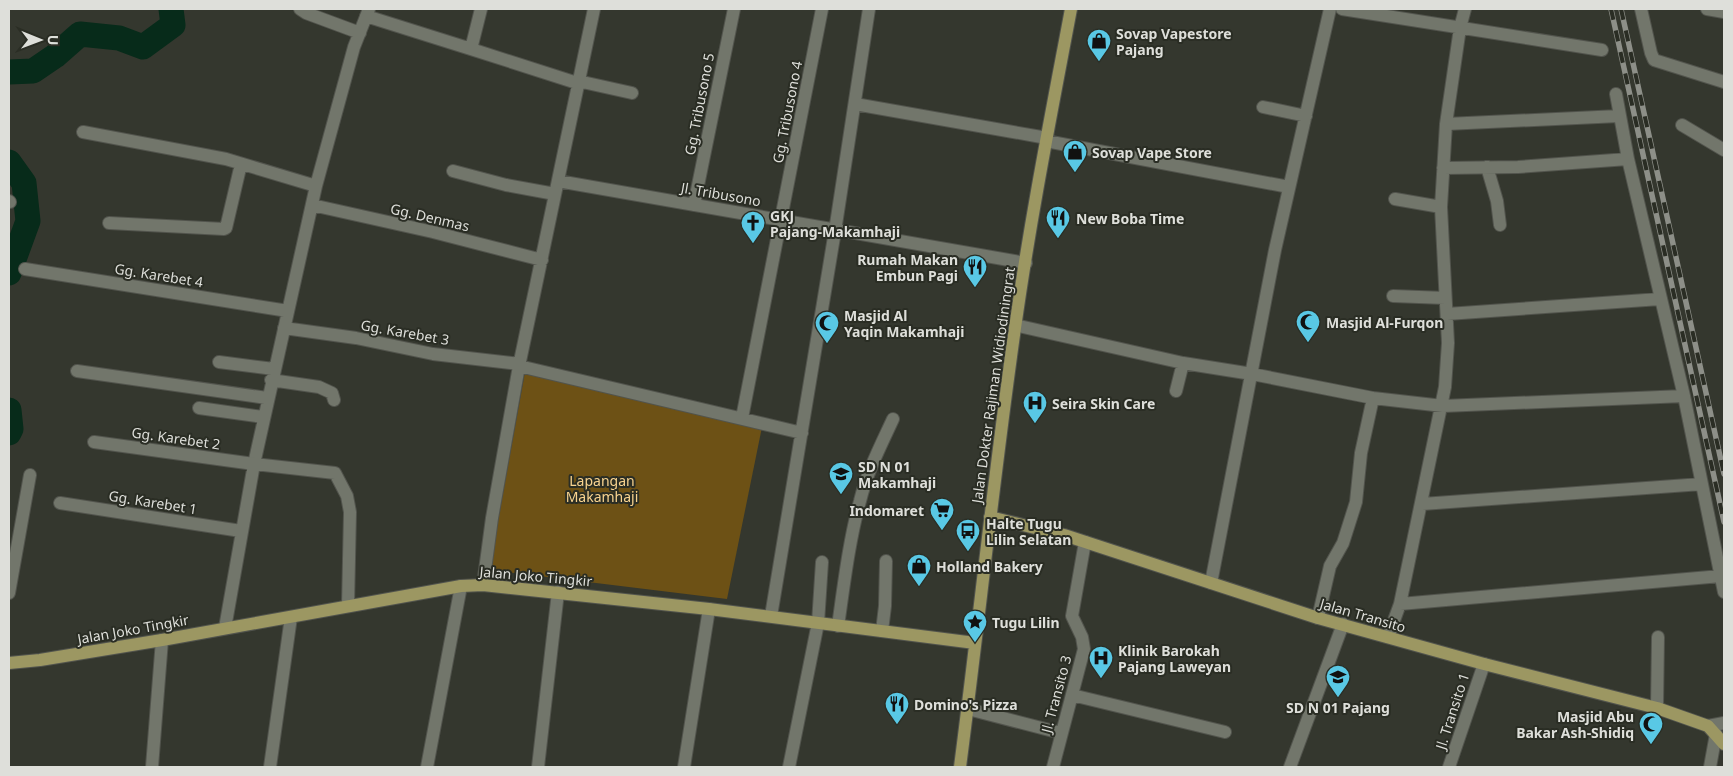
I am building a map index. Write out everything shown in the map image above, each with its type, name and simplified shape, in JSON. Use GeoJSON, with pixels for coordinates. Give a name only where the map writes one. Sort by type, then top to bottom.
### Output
{"type":"FeatureCollection","features":[{"type":"Feature","properties":{"kind":"main road","name":"Jalan Dokter Rajiman Widiodiningrat"},"geometry":{"type":"LineString","coordinates":[[960,767],[1015,325],[1046,140],[1071,9]]}},
{"type":"Feature","properties":{"kind":"main road","name":"Jalan Transito"},"geometry":{"type":"LineString","coordinates":[[990,517],[1042,528],[1318,618],[1484,664],[1657,708],[1716,728]]}},
{"type":"Feature","properties":{"kind":"main road","name":"Jalan Joko Tingkir"},"geometry":{"type":"LineString","coordinates":[[9,663],[162,640],[461,586],[483,585],[771,616],[974,643]]}},
{"type":"Feature","properties":{"kind":"main road"},"geometry":{"type":"LineString","coordinates":[[1716,728],[1724,744]]}},
{"type":"Feature","properties":{"kind":"street"},"geometry":{"type":"LineString","coordinates":[[300,9],[360,33]]}},
{"type":"Feature","properties":{"kind":"street"},"geometry":{"type":"LineString","coordinates":[[465,47],[481,9]]}},
{"type":"Feature","properties":{"kind":"street"},"geometry":{"type":"LineString","coordinates":[[483,585],[492,518],[520,365],[594,9]]}},
{"type":"Feature","properties":{"kind":"street","name":"Gg. Tribusono 5"},"geometry":{"type":"LineString","coordinates":[[694,205],[734,9]]}},
{"type":"Feature","properties":{"kind":"street","name":"Gg. Tribusono 4"},"geometry":{"type":"LineString","coordinates":[[742,418],[822,9]]}},
{"type":"Feature","properties":{"kind":"street"},"geometry":{"type":"LineString","coordinates":[[771,616],[836,231],[869,9]]}},
{"type":"Feature","properties":{"kind":"street"},"geometry":{"type":"LineString","coordinates":[[1211,583],[1275,250],[1330,9]]}},
{"type":"Feature","properties":{"kind":"street"},"geometry":{"type":"LineString","coordinates":[[1342,9],[1602,50]]}},
{"type":"Feature","properties":{"kind":"street"},"geometry":{"type":"LineString","coordinates":[[1388,637],[1400,604],[1443,406],[1448,367],[1441,207],[1446,124],[1460,28],[1465,9]]}},
{"type":"Feature","properties":{"kind":"street"},"geometry":{"type":"LineString","coordinates":[[1641,9],[1654,60],[1724,82]]}},
{"type":"Feature","properties":{"kind":"street"},"geometry":{"type":"LineString","coordinates":[[1707,9],[1724,12]]}},
{"type":"Feature","properties":{"kind":"street"},"geometry":{"type":"LineString","coordinates":[[225,628],[241,531],[267,398],[316,186],[360,33],[368,12],[465,47],[578,82],[632,93]]}},
{"type":"Feature","properties":{"kind":"street"},"geometry":{"type":"LineString","coordinates":[[1616,94],[1628,159],[1684,396],[1724,592]]}},
{"type":"Feature","properties":{"kind":"street"},"geometry":{"type":"LineString","coordinates":[[854,104],[1289,187]]}},
{"type":"Feature","properties":{"kind":"street"},"geometry":{"type":"LineString","coordinates":[[1263,107],[1306,116]]}},
{"type":"Feature","properties":{"kind":"street"},"geometry":{"type":"LineString","coordinates":[[1446,124],[1619,116]]}},
{"type":"Feature","properties":{"kind":"street"},"geometry":{"type":"LineString","coordinates":[[1682,125],[1724,150]]}},
{"type":"Feature","properties":{"kind":"street"},"geometry":{"type":"LineString","coordinates":[[83,132],[226,159],[316,186]]}},
{"type":"Feature","properties":{"kind":"street"},"geometry":{"type":"LineString","coordinates":[[1444,168],[1628,159]]}},
{"type":"Feature","properties":{"kind":"street"},"geometry":{"type":"LineString","coordinates":[[109,222],[224,230],[241,164]]}},
{"type":"Feature","properties":{"kind":"street"},"geometry":{"type":"LineString","coordinates":[[1487,167],[1497,201],[1500,225]]}},
{"type":"Feature","properties":{"kind":"street"},"geometry":{"type":"LineString","coordinates":[[453,171],[500,184],[555,194]]}},
{"type":"Feature","properties":{"kind":"street","name":"Jl. Tribusono"},"geometry":{"type":"LineString","coordinates":[[558,181],[1026,264]]}},
{"type":"Feature","properties":{"kind":"street"},"geometry":{"type":"LineString","coordinates":[[1395,199],[1441,207]]}},
{"type":"Feature","properties":{"kind":"street","name":"Gg. Denmas"},"geometry":{"type":"LineString","coordinates":[[312,205],[432,232],[542,260]]}},
{"type":"Feature","properties":{"kind":"street","name":"Gg. Karebet 4"},"geometry":{"type":"LineString","coordinates":[[25,269],[288,311]]}},
{"type":"Feature","properties":{"kind":"street"},"geometry":{"type":"LineString","coordinates":[[1393,296],[1445,298]]}},
{"type":"Feature","properties":{"kind":"street"},"geometry":{"type":"LineString","coordinates":[[1446,314],[1660,299]]}},
{"type":"Feature","properties":{"kind":"street"},"geometry":{"type":"LineString","coordinates":[[1015,325],[1183,363],[1252,374],[1373,398],[1443,406],[1684,396]]}},
{"type":"Feature","properties":{"kind":"street","name":"Gg. Karebet 3"},"geometry":{"type":"LineString","coordinates":[[284,328],[356,338],[433,354],[520,365],[802,432]]}},
{"type":"Feature","properties":{"kind":"street"},"geometry":{"type":"LineString","coordinates":[[219,362],[319,387],[330,391],[334,400]]}},
{"type":"Feature","properties":{"kind":"street"},"geometry":{"type":"LineString","coordinates":[[1176,391],[1183,363]]}},
{"type":"Feature","properties":{"kind":"street"},"geometry":{"type":"LineString","coordinates":[[77,371],[267,398]]}},
{"type":"Feature","properties":{"kind":"street"},"geometry":{"type":"LineString","coordinates":[[1318,618],[1330,566],[1342,543],[1356,502],[1361,454],[1373,398]]}},
{"type":"Feature","properties":{"kind":"street"},"geometry":{"type":"LineString","coordinates":[[199,408],[264,417]]}},
{"type":"Feature","properties":{"kind":"street"},"geometry":{"type":"LineString","coordinates":[[838,626],[860,499],[893,419]]}},
{"type":"Feature","properties":{"kind":"street","name":"Gg. Karebet 2"},"geometry":{"type":"LineString","coordinates":[[94,442],[254,464],[331,472],[338,476],[347,496],[350,512],[348,606]]}},
{"type":"Feature","properties":{"kind":"street"},"geometry":{"type":"LineString","coordinates":[[9,593],[30,474]]}},
{"type":"Feature","properties":{"kind":"street"},"geometry":{"type":"LineString","coordinates":[[1422,504],[1702,484]]}},
{"type":"Feature","properties":{"kind":"street","name":"Gg. Karebet 1"},"geometry":{"type":"LineString","coordinates":[[60,504],[241,531]]}},
{"type":"Feature","properties":{"kind":"street","name":"Jl. Transito 3"},"geometry":{"type":"LineString","coordinates":[[1052,767],[1084,649],[1082,637],[1072,616],[1085,542]]}},
{"type":"Feature","properties":{"kind":"street"},"geometry":{"type":"LineString","coordinates":[[882,631],[885,606],[886,561]]}},
{"type":"Feature","properties":{"kind":"street"},"geometry":{"type":"LineString","coordinates":[[789,767],[818,623],[822,562]]}},
{"type":"Feature","properties":{"kind":"street"},"geometry":{"type":"LineString","coordinates":[[1400,604],[1721,576]]}},
{"type":"Feature","properties":{"kind":"street"},"geometry":{"type":"LineString","coordinates":[[427,767],[461,586]]}},
{"type":"Feature","properties":{"kind":"street"},"geometry":{"type":"LineString","coordinates":[[538,767],[558,592]]}},
{"type":"Feature","properties":{"kind":"street"},"geometry":{"type":"LineString","coordinates":[[684,767],[709,609]]}},
{"type":"Feature","properties":{"kind":"street"},"geometry":{"type":"LineString","coordinates":[[270,767],[291,617]]}},
{"type":"Feature","properties":{"kind":"street"},"geometry":{"type":"LineString","coordinates":[[1290,767],[1342,624]]}},
{"type":"Feature","properties":{"kind":"street"},"geometry":{"type":"LineString","coordinates":[[1657,708],[1658,636]]}},
{"type":"Feature","properties":{"kind":"street"},"geometry":{"type":"LineString","coordinates":[[152,767],[162,640]]}},
{"type":"Feature","properties":{"kind":"street","name":"Jl. Transito 1"},"geometry":{"type":"LineString","coordinates":[[1449,767],[1484,664]]}},
{"type":"Feature","properties":{"kind":"street"},"geometry":{"type":"LineString","coordinates":[[1072,695],[1225,732]]}},
{"type":"Feature","properties":{"kind":"street"},"geometry":{"type":"LineString","coordinates":[[968,709],[1062,733]]}},
{"type":"Feature","properties":{"kind":"street"},"geometry":{"type":"LineString","coordinates":[[1710,767],[1716,728]]}},
{"type":"Feature","properties":{"kind":"green space","name":"Lapangan Makamhaji"},"geometry":{"type":"Polygon","coordinates":[[[525,372],[762,427],[727,599],[489,570],[525,372]]]}},
{"type":"Feature","properties":{"kind":"waterway"},"geometry":{"type":"LineString","coordinates":[[9,72],[33,71],[55,56],[80,34],[119,38],[143,47],[173,25],[171,9]]}},
{"type":"Feature","properties":{"kind":"waterway"},"geometry":{"type":"LineString","coordinates":[[9,162],[24,183],[28,221],[9,273]]}},
{"type":"Feature","properties":{"kind":"waterway"},"geometry":{"type":"LineString","coordinates":[[9,410],[11,429],[9,433]]}},
{"type":"Feature","properties":{"kind":"railway"},"geometry":{"type":"LineString","coordinates":[[1611,9],[1724,522]]}},
{"type":"Feature","properties":{"kind":"railway"},"geometry":{"type":"LineString","coordinates":[[1621,9],[1724,474]]}},
{"type":"Feature","properties":{"kind":"place","name":"Sovap Vapestore Pajang"},"geometry":{"type":"Point","coordinates":[1099,62]}},
{"type":"Feature","properties":{"kind":"place","name":"Sovap Vape Store"},"geometry":{"type":"Point","coordinates":[1075,173]}},
{"type":"Feature","properties":{"kind":"place","name":"New Boba Time"},"geometry":{"type":"Point","coordinates":[1058,239]}},
{"type":"Feature","properties":{"kind":"place","name":"GKJ Pajang-Makamhaji"},"geometry":{"type":"Point","coordinates":[753,244]}},
{"type":"Feature","properties":{"kind":"place","name":"Rumah Makan Embun Pagi"},"geometry":{"type":"Point","coordinates":[975,288]}},
{"type":"Feature","properties":{"kind":"place","name":"Masjid Al-Furqon"},"geometry":{"type":"Point","coordinates":[1308,343]}},
{"type":"Feature","properties":{"kind":"place","name":"Masjid Al Yaqin Makamhaji"},"geometry":{"type":"Point","coordinates":[827,344]}},
{"type":"Feature","properties":{"kind":"place","name":"Seira Skin Care"},"geometry":{"type":"Point","coordinates":[1035,424]}},
{"type":"Feature","properties":{"kind":"place","name":"SD N 01 Makamhaji"},"geometry":{"type":"Point","coordinates":[841,495]}},
{"type":"Feature","properties":{"kind":"place","name":"Indomaret"},"geometry":{"type":"Point","coordinates":[942,531]}},
{"type":"Feature","properties":{"kind":"place","name":"Halte Tugu Lilin Selatan"},"geometry":{"type":"Point","coordinates":[968,552]}},
{"type":"Feature","properties":{"kind":"place","name":"Holland Bakery"},"geometry":{"type":"Point","coordinates":[919,587]}},
{"type":"Feature","properties":{"kind":"place","name":"Tugu Lilin"},"geometry":{"type":"Point","coordinates":[975,643]}},
{"type":"Feature","properties":{"kind":"place","name":"Klinik Barokah Pajang Laweyan"},"geometry":{"type":"Point","coordinates":[1101,679]}},
{"type":"Feature","properties":{"kind":"place","name":"SD N 01 Pajang"},"geometry":{"type":"Point","coordinates":[1338,698]}},
{"type":"Feature","properties":{"kind":"place","name":"Domino's Pizza"},"geometry":{"type":"Point","coordinates":[897,725]}},
{"type":"Feature","properties":{"kind":"place","name":"Masjid Abu Bakar Ash-Shidiq"},"geometry":{"type":"Point","coordinates":[1651,745]}}]}
